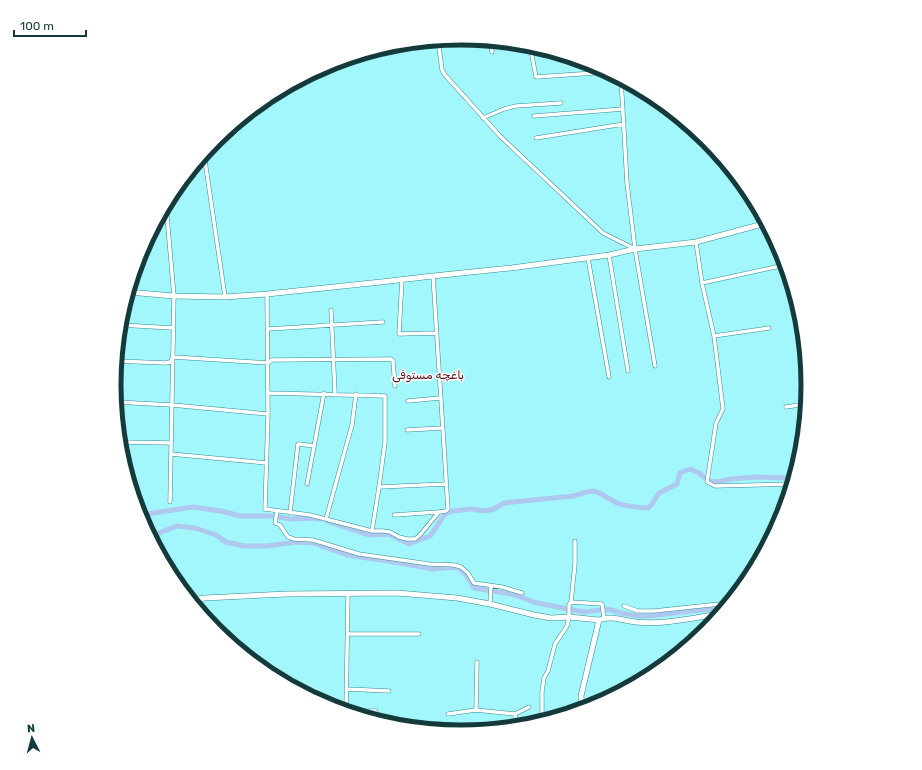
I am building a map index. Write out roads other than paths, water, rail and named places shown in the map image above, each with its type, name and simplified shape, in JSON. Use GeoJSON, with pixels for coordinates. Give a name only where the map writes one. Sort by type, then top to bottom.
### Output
{"type":"FeatureCollection","features":[{"type":"Feature","properties":{"kind":"street"},"geometry":{"type":"LineString","coordinates":[[439,46],[442,70],[445,75],[500,136],[603,233],[635,248]]}},
{"type":"Feature","properties":{"kind":"street"},"geometry":{"type":"LineString","coordinates":[[492,47],[492,52]]}},
{"type":"Feature","properties":{"kind":"street"},"geometry":{"type":"LineString","coordinates":[[532,53],[536,77],[595,73]]}},
{"type":"Feature","properties":{"kind":"street"},"geometry":{"type":"LineString","coordinates":[[622,86],[627,183],[635,248],[655,366]]}},
{"type":"Feature","properties":{"kind":"street"},"geometry":{"type":"LineString","coordinates":[[483,118],[504,109],[516,106],[561,103]]}},
{"type":"Feature","properties":{"kind":"street"},"geometry":{"type":"LineString","coordinates":[[534,116],[623,109]]}},
{"type":"Feature","properties":{"kind":"street"},"geometry":{"type":"LineString","coordinates":[[536,138],[624,124]]}},
{"type":"Feature","properties":{"kind":"street"},"geometry":{"type":"LineString","coordinates":[[205,161],[225,296]]}},
{"type":"Feature","properties":{"kind":"street"},"geometry":{"type":"LineString","coordinates":[[167,215],[174,296],[170,502]]}},
{"type":"Feature","properties":{"kind":"street"},"geometry":{"type":"LineString","coordinates":[[134,293],[174,296],[267,294],[511,268],[608,256],[635,248],[696,242],[760,225]]}},
{"type":"Feature","properties":{"kind":"street"},"geometry":{"type":"LineString","coordinates":[[696,242],[702,283],[714,336],[722,409],[716,423],[707,482],[715,486],[786,484]]}},
{"type":"Feature","properties":{"kind":"street"},"geometry":{"type":"LineString","coordinates":[[608,256],[628,371]]}},
{"type":"Feature","properties":{"kind":"street"},"geometry":{"type":"LineString","coordinates":[[588,258],[609,377]]}},
{"type":"Feature","properties":{"kind":"street"},"geometry":{"type":"LineString","coordinates":[[702,283],[779,266]]}},
{"type":"Feature","properties":{"kind":"street"},"geometry":{"type":"LineString","coordinates":[[394,515],[447,511],[433,276]]}},
{"type":"Feature","properties":{"kind":"street"},"geometry":{"type":"LineString","coordinates":[[402,279],[399,334],[436,333]]}},
{"type":"Feature","properties":{"kind":"street"},"geometry":{"type":"LineString","coordinates":[[267,294],[268,414],[264,509],[310,515],[372,531],[390,532],[407,540],[415,539],[426,530],[439,512]]}},
{"type":"Feature","properties":{"kind":"street"},"geometry":{"type":"LineString","coordinates":[[331,310],[335,394]]}},
{"type":"Feature","properties":{"kind":"street"},"geometry":{"type":"LineString","coordinates":[[268,329],[383,322]]}},
{"type":"Feature","properties":{"kind":"street"},"geometry":{"type":"LineString","coordinates":[[127,325],[173,328]]}},
{"type":"Feature","properties":{"kind":"street"},"geometry":{"type":"LineString","coordinates":[[714,336],[769,328]]}},
{"type":"Feature","properties":{"kind":"street"},"geometry":{"type":"LineString","coordinates":[[122,361],[166,363],[170,362],[172,357]]}},
{"type":"Feature","properties":{"kind":"street"},"geometry":{"type":"LineString","coordinates":[[172,357],[268,364],[272,360],[393,359],[395,386]]}},
{"type":"Feature","properties":{"kind":"street"},"geometry":{"type":"LineString","coordinates":[[268,392],[385,396],[385,442],[372,531]]}},
{"type":"Feature","properties":{"kind":"street"},"geometry":{"type":"LineString","coordinates":[[307,484],[324,393]]}},
{"type":"Feature","properties":{"kind":"street"},"geometry":{"type":"LineString","coordinates":[[326,519],[352,425],[356,394]]}},
{"type":"Feature","properties":{"kind":"street"},"geometry":{"type":"LineString","coordinates":[[408,401],[440,398]]}},
{"type":"Feature","properties":{"kind":"street"},"geometry":{"type":"LineString","coordinates":[[122,402],[172,405],[268,414]]}},
{"type":"Feature","properties":{"kind":"street"},"geometry":{"type":"LineString","coordinates":[[786,407],[800,405]]}},
{"type":"Feature","properties":{"kind":"street"},"geometry":{"type":"LineString","coordinates":[[406,430],[442,428]]}},
{"type":"Feature","properties":{"kind":"street"},"geometry":{"type":"LineString","coordinates":[[126,442],[171,443]]}},
{"type":"Feature","properties":{"kind":"street"},"geometry":{"type":"LineString","coordinates":[[290,513],[298,444],[314,446]]}},
{"type":"Feature","properties":{"kind":"street"},"geometry":{"type":"LineString","coordinates":[[171,454],[266,463]]}},
{"type":"Feature","properties":{"kind":"street"},"geometry":{"type":"LineString","coordinates":[[379,487],[445,484]]}},
{"type":"Feature","properties":{"kind":"street"},"geometry":{"type":"LineString","coordinates":[[277,511],[275,522],[280,525],[288,537],[294,539],[312,540],[359,554],[428,564],[454,565],[461,567],[468,573],[474,583],[502,587],[522,593]]}},
{"type":"Feature","properties":{"kind":"street"},"geometry":{"type":"LineString","coordinates":[[542,715],[542,692],[544,678],[548,671],[555,644],[567,626],[575,564],[575,540]]}},
{"type":"Feature","properties":{"kind":"street"},"geometry":{"type":"LineString","coordinates":[[490,604],[491,586]]}},
{"type":"Feature","properties":{"kind":"street"},"geometry":{"type":"LineString","coordinates":[[197,599],[287,594],[404,594],[457,598],[552,618],[569,615],[614,618],[648,623],[711,615]]}},
{"type":"Feature","properties":{"kind":"street"},"geometry":{"type":"LineString","coordinates":[[346,705],[348,594]]}},
{"type":"Feature","properties":{"kind":"street"},"geometry":{"type":"LineString","coordinates":[[570,604],[602,604],[602,618],[581,696],[582,703]]}},
{"type":"Feature","properties":{"kind":"street"},"geometry":{"type":"LineString","coordinates":[[624,606],[638,610],[654,611],[721,604]]}},
{"type":"Feature","properties":{"kind":"street"},"geometry":{"type":"LineString","coordinates":[[348,634],[419,634]]}},
{"type":"Feature","properties":{"kind":"street"},"geometry":{"type":"LineString","coordinates":[[476,710],[477,662]]}},
{"type":"Feature","properties":{"kind":"street"},"geometry":{"type":"LineString","coordinates":[[347,689],[389,691]]}},
{"type":"Feature","properties":{"kind":"street"},"geometry":{"type":"LineString","coordinates":[[448,714],[476,710],[515,714],[529,707]]}},
{"type":"Feature","properties":{"kind":"street"},"geometry":{"type":"LineString","coordinates":[[366,711],[376,711]]}},
{"type":"Feature","properties":{"kind":"street"},"geometry":{"type":"LineString","coordinates":[[515,714],[515,720]]}},
{"type":"Feature","properties":{"kind":"waterway"},"geometry":{"type":"LineString","coordinates":[[327,521],[370,535],[389,534],[409,544],[430,536],[445,514],[452,511],[471,509],[485,511],[494,509],[504,503],[574,496],[593,491],[617,503],[632,507],[648,508],[659,493],[677,484],[680,473],[690,469],[699,473],[709,481],[716,482],[730,479],[757,477],[788,478]]}},
{"type":"Feature","properties":{"kind":"waterway"},"geometry":{"type":"LineString","coordinates":[[147,514],[193,507],[221,511],[240,516],[273,516],[290,519],[320,519]]}},
{"type":"Feature","properties":{"kind":"waterway"},"geometry":{"type":"LineString","coordinates":[[157,536],[159,533],[177,526],[195,528],[216,535],[226,542],[244,546],[267,546],[297,542],[313,543],[347,555],[433,569],[456,567],[466,575],[474,588],[512,594],[537,603],[584,612],[608,609],[621,613],[649,616],[718,608]]}},
{"type":"Feature","properties":{"kind":"district","name":"باغچه مستوفی"},"geometry":{"type":"Point","coordinates":[428,375]}}]}
